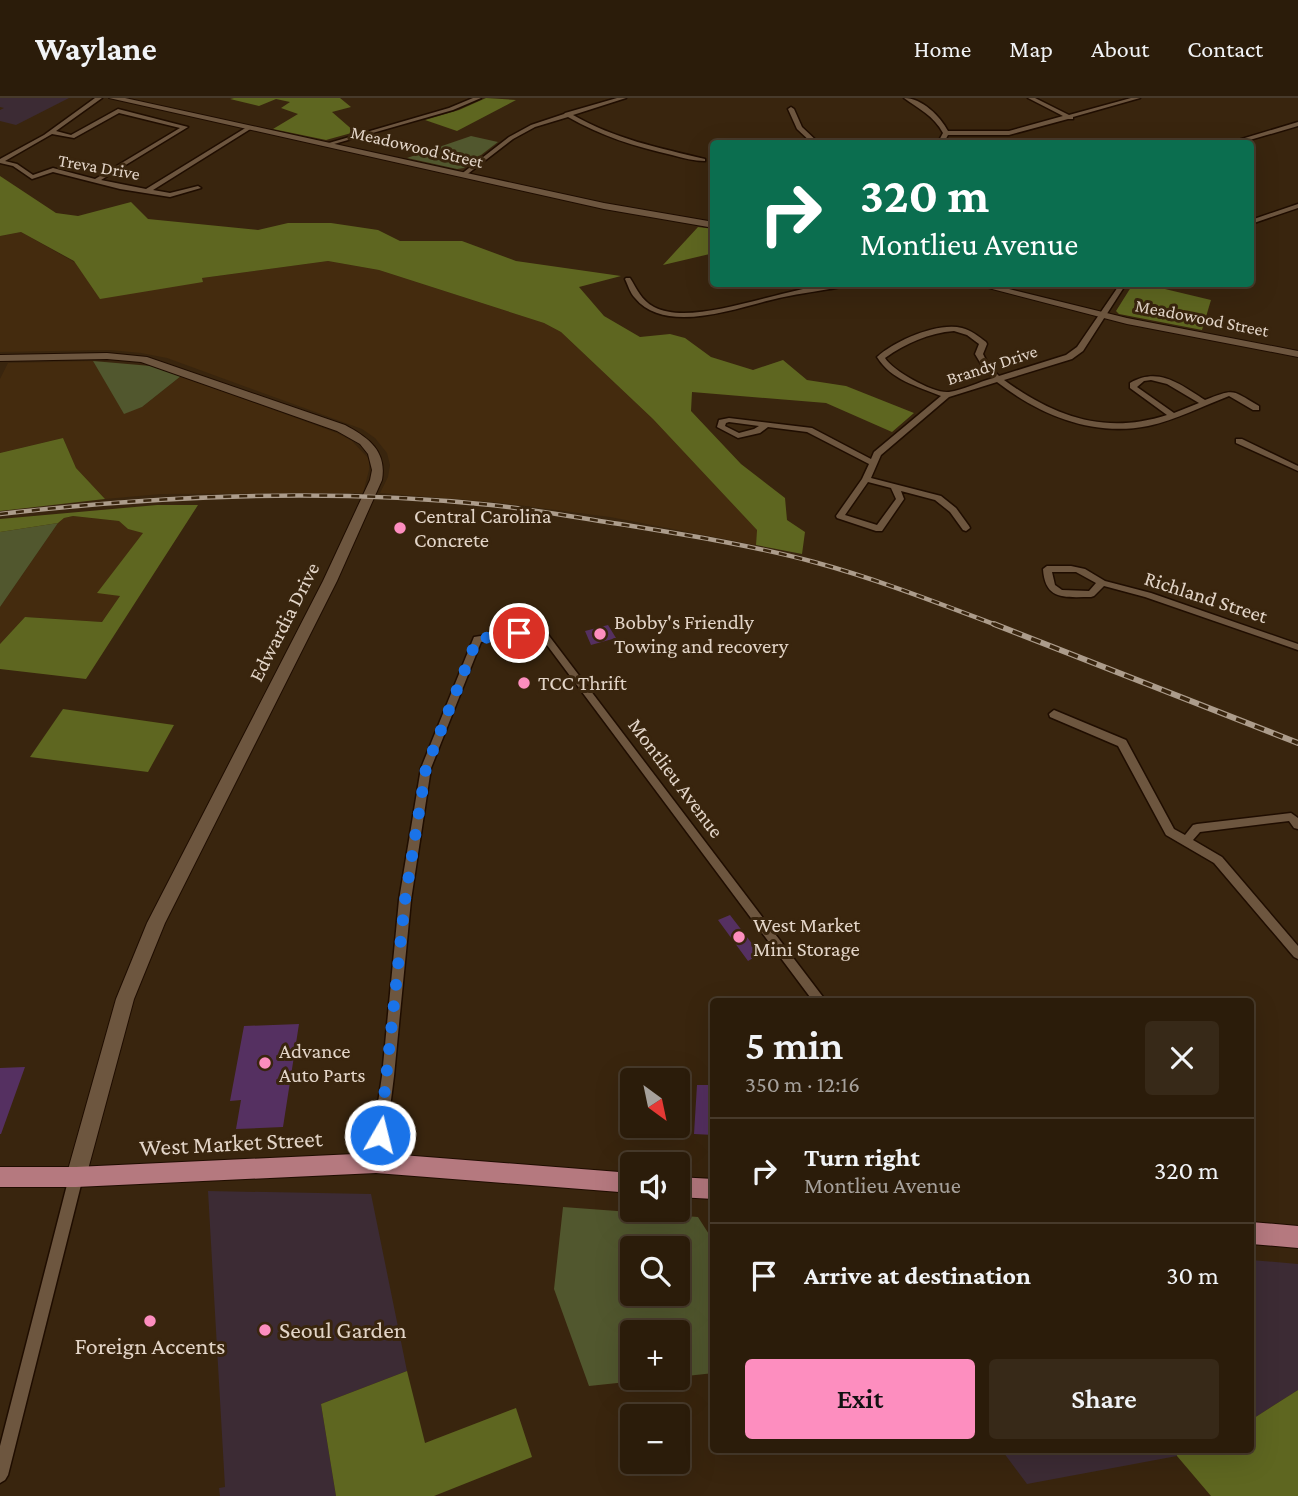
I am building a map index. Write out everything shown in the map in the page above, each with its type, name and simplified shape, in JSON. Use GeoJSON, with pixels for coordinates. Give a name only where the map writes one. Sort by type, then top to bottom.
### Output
{"type":"FeatureCollection","features":[{"type":"Feature","properties":{"kind":"main road","name":"West Market Street"},"geometry":{"type":"LineString","coordinates":[[0,1177],[76,1177],[376,1163],[620,1182]]}},
{"type":"Feature","properties":{"kind":"main road"},"geometry":{"type":"LineString","coordinates":[[690,1188],[710,1189]]}},
{"type":"Feature","properties":{"kind":"main road"},"geometry":{"type":"LineString","coordinates":[[1254,1233],[1298,1237]]}},
{"type":"Feature","properties":{"kind":"street"},"geometry":{"type":"LineString","coordinates":[[0,161],[51,132],[99,98]]}},
{"type":"Feature","properties":{"kind":"street"},"geometry":{"type":"LineString","coordinates":[[90,105],[108,98]]}},
{"type":"Feature","properties":{"kind":"street","name":"Meadowood Street"},"geometry":{"type":"LineString","coordinates":[[113,98],[604,206],[710,224]]}},
{"type":"Feature","properties":{"kind":"street"},"geometry":{"type":"LineString","coordinates":[[325,145],[451,109],[478,98]]}},
{"type":"Feature","properties":{"kind":"street"},"geometry":{"type":"LineString","coordinates":[[463,174],[511,138],[567,114],[623,98]]}},
{"type":"Feature","properties":{"kind":"street"},"geometry":{"type":"LineString","coordinates":[[907,98],[934,114],[946,132]]}},
{"type":"Feature","properties":{"kind":"street"},"geometry":{"type":"LineString","coordinates":[[1031,98],[1071,118]]}},
{"type":"Feature","properties":{"kind":"street"},"geometry":{"type":"LineString","coordinates":[[946,132],[1009,133],[1137,98]]}},
{"type":"Feature","properties":{"kind":"street"},"geometry":{"type":"LineString","coordinates":[[791,109],[799,128],[812,140]]}},
{"type":"Feature","properties":{"kind":"street"},"geometry":{"type":"LineString","coordinates":[[51,132],[72,136],[118,111],[185,127],[95,181]]}},
{"type":"Feature","properties":{"kind":"street"},"geometry":{"type":"LineString","coordinates":[[567,114],[589,128],[625,142],[703,160]]}},
{"type":"Feature","properties":{"kind":"street"},"geometry":{"type":"LineString","coordinates":[[1243,140],[1297,125]]}},
{"type":"Feature","properties":{"kind":"street"},"geometry":{"type":"LineString","coordinates":[[149,190],[249,128]]}},
{"type":"Feature","properties":{"kind":"street"},"geometry":{"type":"LineString","coordinates":[[942,140],[946,132]]}},
{"type":"Feature","properties":{"kind":"street","name":"Treva Drive"},"geometry":{"type":"LineString","coordinates":[[0,161],[15,165],[32,177],[53,170],[170,195],[198,188]]}},
{"type":"Feature","properties":{"kind":"street"},"geometry":{"type":"LineString","coordinates":[[1254,221],[1298,206]]}},
{"type":"Feature","properties":{"kind":"street"},"geometry":{"type":"LineString","coordinates":[[628,279],[636,296],[644,303],[658,310],[690,315],[831,287]]}},
{"type":"Feature","properties":{"kind":"street","name":"Meadowood Street"},"geometry":{"type":"LineString","coordinates":[[990,287],[1102,316],[1298,354]]}},
{"type":"Feature","properties":{"kind":"street","name":"Brandy Drive"},"geometry":{"type":"LineString","coordinates":[[895,487],[900,499],[879,529],[839,516],[866,479],[877,454],[946,396],[1069,357],[1080,349],[1121,287]]}},
{"type":"Feature","properties":{"kind":"street"},"geometry":{"type":"LineString","coordinates":[[946,396],[899,374],[884,365],[881,357],[893,347],[955,329],[973,334],[983,344],[979,354],[984,365],[997,379],[1045,411],[1079,422],[1148,424],[1230,393],[1256,408]]}},
{"type":"Feature","properties":{"kind":"street","name":"Edwardia Drive"},"geometry":{"type":"LineString","coordinates":[[0,358],[122,357],[153,361],[341,428],[369,444],[379,463],[376,480],[330,581],[249,735],[156,923],[125,999],[76,1177]]}},
{"type":"Feature","properties":{"kind":"street"},"geometry":{"type":"LineString","coordinates":[[1172,415],[1133,385],[1141,379],[1158,377],[1204,403]]}},
{"type":"Feature","properties":{"kind":"street"},"geometry":{"type":"LineString","coordinates":[[768,424],[757,431],[738,436],[721,426],[729,420],[768,424],[809,430],[873,463]]}},
{"type":"Feature","properties":{"kind":"street"},"geometry":{"type":"LineString","coordinates":[[1239,441],[1298,469]]}},
{"type":"Feature","properties":{"kind":"street"},"geometry":{"type":"LineString","coordinates":[[866,479],[938,498],[953,510],[966,528]]}},
{"type":"Feature","properties":{"kind":"street","name":"Richland Street"},"geometry":{"type":"LineString","coordinates":[[1101,583],[1091,594],[1064,594],[1052,589],[1047,582],[1047,569],[1079,569],[1091,573],[1101,583],[1148,595],[1298,647]]}},
{"type":"Feature","properties":{"kind":"street","name":"Montlieu Avenue"},"geometry":{"type":"LineString","coordinates":[[376,1163],[388,1076],[405,900],[426,768],[477,639],[540,630],[818,998]]}},
{"type":"Feature","properties":{"kind":"street"},"geometry":{"type":"LineString","coordinates":[[1054,715],[1122,743],[1171,832],[1217,860],[1297,953]]}},
{"type":"Feature","properties":{"kind":"street"},"geometry":{"type":"LineString","coordinates":[[1186,841],[1197,828],[1291,817],[1298,825]]}},
{"type":"Feature","properties":{"kind":"street"},"geometry":{"type":"LineString","coordinates":[[0,1475],[76,1177]]}},
{"type":"Feature","properties":{"kind":"shaded area"},"geometry":{"type":"Polygon","coordinates":[[[0,98],[69,98],[16,125],[0,121],[0,110],[4,108],[0,107],[0,98]]]}},
{"type":"Feature","properties":{"kind":"shaded area"},"geometry":{"type":"Polygon","coordinates":[[[21,232],[74,262],[203,282],[202,278],[328,261],[379,270],[544,323],[561,332],[653,419],[757,530],[756,545],[610,517],[494,502],[380,493],[388,477],[390,465],[387,453],[375,438],[362,429],[167,358],[110,350],[0,352],[0,236],[21,232]]]}},
{"type":"Feature","properties":{"kind":"shaded area"},"geometry":{"type":"Polygon","coordinates":[[[93,361],[124,413],[142,407],[181,376],[337,433],[352,441],[369,459],[363,493],[161,494],[105,499],[76,468],[63,438],[0,453],[0,379],[8,363],[93,361]]]}},
{"type":"Feature","properties":{"kind":"shaded area"},"geometry":{"type":"Polygon","coordinates":[[[73,516],[119,521],[128,529],[144,532],[98,592],[120,596],[102,622],[25,617],[0,644],[0,607],[58,523],[73,516]]]}},
{"type":"Feature","properties":{"kind":"shaded area"},"geometry":{"type":"Polygon","coordinates":[[[208,1191],[371,1194],[407,1371],[321,1404],[336,1496],[220,1496],[219,1488],[225,1487],[208,1191]]]}},
{"type":"Feature","properties":{"kind":"shaded area"},"geometry":{"type":"Polygon","coordinates":[[[1254,1260],[1298,1264],[1298,1390],[1254,1418],[1254,1260]]]}},
{"type":"Feature","properties":{"kind":"shaded area"},"geometry":{"type":"Polygon","coordinates":[[[1004,1453],[1177,1453],[1177,1456],[1027,1484],[1004,1453]]]}},
{"type":"Feature","properties":{"kind":"green space"},"geometry":{"type":"Polygon","coordinates":[[[340,98],[351,107],[332,112],[355,132],[326,140],[273,129],[298,114],[281,108],[290,102],[276,99],[259,106],[230,99],[340,98]]]}},
{"type":"Feature","properties":{"kind":"green space"},"geometry":{"type":"Polygon","coordinates":[[[486,98],[516,100],[457,131],[425,120],[459,110],[486,98]]]}},
{"type":"Feature","properties":{"kind":"green space"},"geometry":{"type":"Polygon","coordinates":[[[471,136],[498,142],[464,168],[457,169],[407,158],[471,136]]]}},
{"type":"Feature","properties":{"kind":"green space"},"geometry":{"type":"Polygon","coordinates":[[[0,176],[56,213],[78,216],[131,202],[148,219],[258,230],[288,223],[331,223],[378,230],[400,241],[462,241],[516,261],[621,276],[579,287],[604,316],[640,337],[670,334],[685,338],[711,357],[753,370],[783,360],[807,380],[846,386],[914,413],[892,432],[826,403],[692,392],[691,411],[741,464],[785,498],[787,520],[805,532],[802,554],[756,545],[757,530],[653,419],[561,332],[544,323],[379,270],[328,261],[202,278],[203,282],[100,299],[74,261],[21,232],[0,236],[0,176]]]}},
{"type":"Feature","properties":{"kind":"green space"},"geometry":{"type":"Polygon","coordinates":[[[698,227],[710,228],[710,254],[663,265],[698,227]]]}},
{"type":"Feature","properties":{"kind":"green space"},"geometry":{"type":"Polygon","coordinates":[[[1131,287],[1157,287],[1211,300],[1202,330],[1119,314],[1116,311],[1131,287]]]}},
{"type":"Feature","properties":{"kind":"green space"},"geometry":{"type":"Polygon","coordinates":[[[93,361],[151,366],[181,376],[142,407],[124,414],[93,361]]]}},
{"type":"Feature","properties":{"kind":"green space"},"geometry":{"type":"Polygon","coordinates":[[[63,438],[76,468],[105,499],[0,511],[0,453],[63,438]]]}},
{"type":"Feature","properties":{"kind":"green space"},"geometry":{"type":"Polygon","coordinates":[[[157,505],[198,505],[86,679],[0,669],[0,644],[25,617],[102,622],[120,596],[97,593],[143,533],[128,529],[119,521],[73,516],[58,523],[0,532],[0,519],[157,505]]]}},
{"type":"Feature","properties":{"kind":"green space"},"geometry":{"type":"Polygon","coordinates":[[[58,523],[0,607],[0,532],[58,523]]]}},
{"type":"Feature","properties":{"kind":"green space"},"geometry":{"type":"Polygon","coordinates":[[[63,709],[174,725],[148,772],[30,757],[63,709]]]}},
{"type":"Feature","properties":{"kind":"green space"},"geometry":{"type":"Polygon","coordinates":[[[563,1207],[620,1211],[620,1222],[690,1222],[690,1216],[698,1217],[710,1236],[710,1373],[690,1376],[690,1320],[620,1320],[620,1383],[589,1386],[554,1289],[563,1207]]]}},
{"type":"Feature","properties":{"kind":"green space"},"geometry":{"type":"Polygon","coordinates":[[[407,1371],[425,1443],[516,1408],[532,1457],[434,1496],[336,1496],[321,1404],[407,1371]]]}},
{"type":"Feature","properties":{"kind":"green space"},"geometry":{"type":"Polygon","coordinates":[[[1298,1390],[1298,1496],[1211,1496],[1177,1456],[1177,1453],[1254,1453],[1254,1418],[1298,1390]]]}},
{"type":"Feature","properties":{"kind":"building","name":"Bobby's Friendly Towing and recovery"},"geometry":{"type":"Polygon","coordinates":[[[608,625],[616,638],[591,645],[585,631],[608,625]]]}},
{"type":"Feature","properties":{"kind":"building","name":"West Market Mini Storage"},"geometry":{"type":"Polygon","coordinates":[[[730,915],[760,954],[748,961],[718,920],[730,915]]]}},
{"type":"Feature","properties":{"kind":"building","name":"Advance Auto Parts"},"geometry":{"type":"Polygon","coordinates":[[[299,1024],[283,1127],[236,1129],[241,1100],[230,1101],[244,1026],[299,1024]]]}},
{"type":"Feature","properties":{"kind":"building"},"geometry":{"type":"Polygon","coordinates":[[[25,1067],[1,1134],[0,1134],[0,1068],[25,1067]]]}},
{"type":"Feature","properties":{"kind":"building"},"geometry":{"type":"Polygon","coordinates":[[[697,1085],[710,1085],[710,1135],[694,1134],[697,1085]]]}},
{"type":"Feature","properties":{"kind":"railway"},"geometry":{"type":"LineString","coordinates":[[0,514],[123,502],[246,496],[368,497],[491,505],[678,534],[791,556],[884,584],[999,626]]}},
{"type":"Feature","properties":{"kind":"railway"},"geometry":{"type":"LineString","coordinates":[[994,624],[1298,743]]}},
{"type":"Feature","properties":{"kind":"place","name":"Central Carolina Concrete"},"geometry":{"type":"Point","coordinates":[400,528]}},
{"type":"Feature","properties":{"kind":"place","name":"Bobby's Friendly Towing and recovery"},"geometry":{"type":"Point","coordinates":[600,634]}},
{"type":"Feature","properties":{"kind":"place","name":"TCC Thrift"},"geometry":{"type":"Point","coordinates":[524,683]}},
{"type":"Feature","properties":{"kind":"place","name":"West Market Mini Storage"},"geometry":{"type":"Point","coordinates":[739,937]}},
{"type":"Feature","properties":{"kind":"place","name":"Advance Auto Parts"},"geometry":{"type":"Point","coordinates":[265,1063]}},
{"type":"Feature","properties":{"kind":"place","name":"Foreign Accents"},"geometry":{"type":"Point","coordinates":[150,1321]}},
{"type":"Feature","properties":{"kind":"place","name":"Seoul Garden"},"geometry":{"type":"Point","coordinates":[265,1330]}},
{"type":"Feature","properties":{"kind":"route"},"geometry":{"type":"LineString","coordinates":[[380,1135],[405,900],[426,768],[477,639],[519,633]]}}]}
